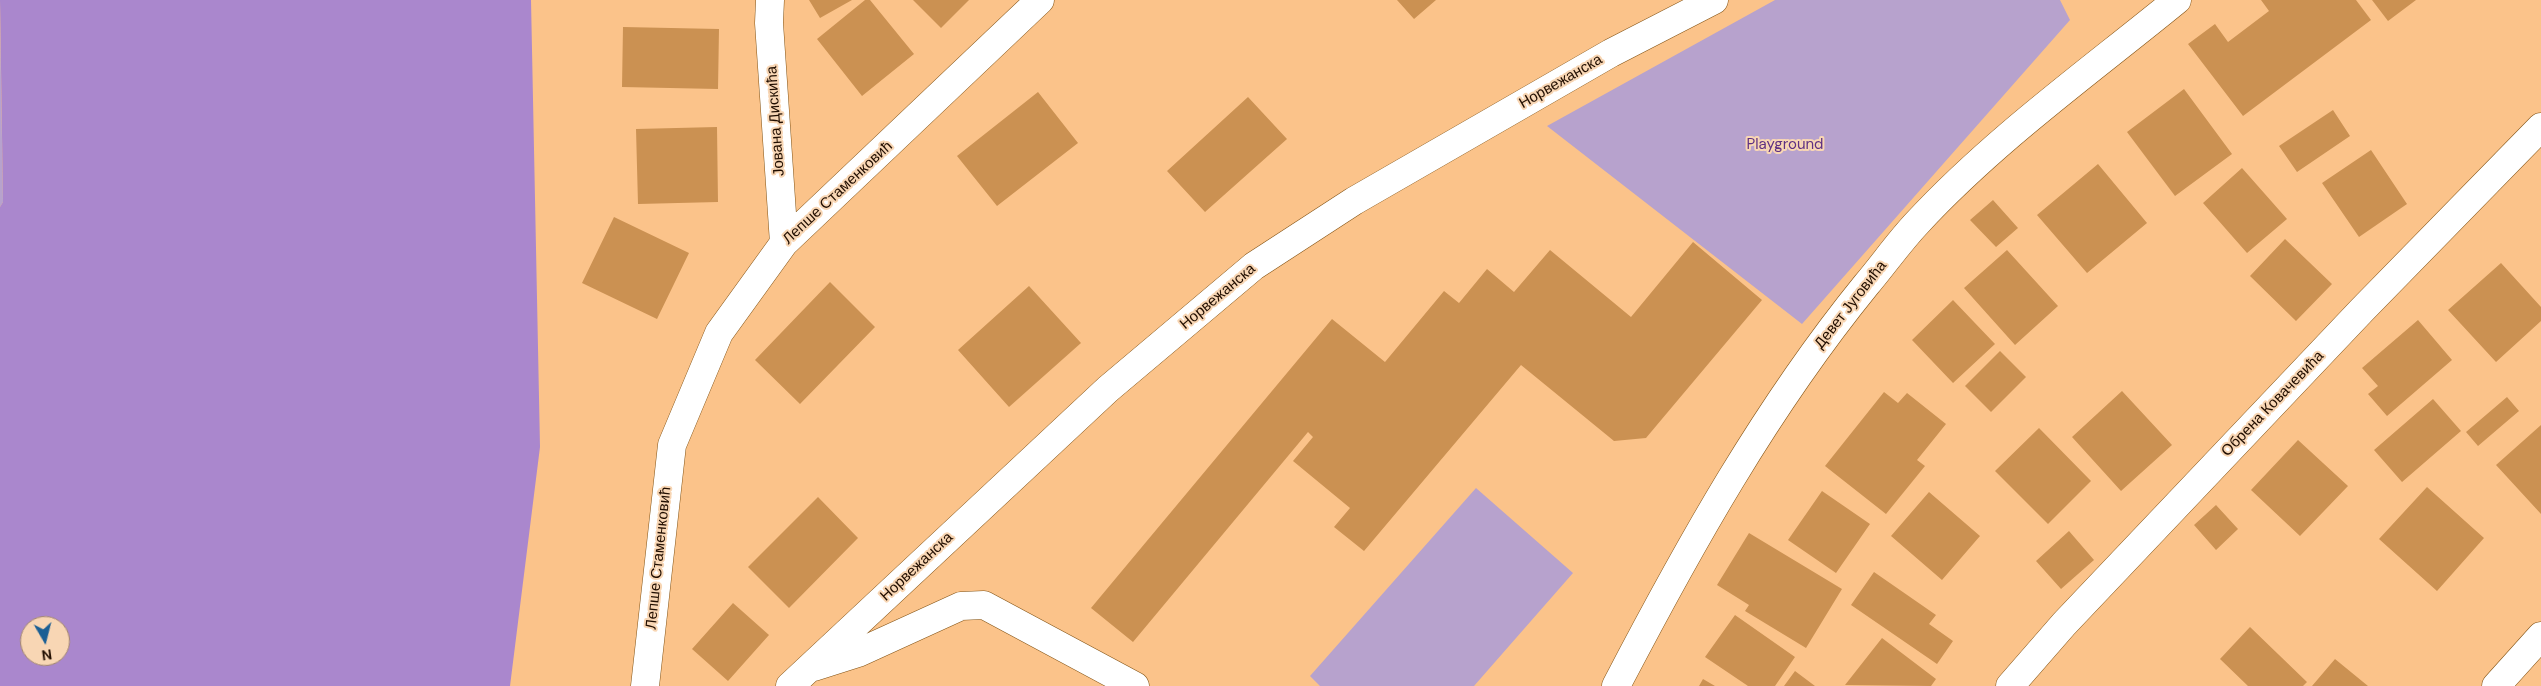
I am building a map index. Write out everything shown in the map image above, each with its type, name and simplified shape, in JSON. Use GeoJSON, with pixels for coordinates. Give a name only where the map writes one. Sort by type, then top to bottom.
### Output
{"type":"FeatureCollection","features":[{"type":"Feature","properties":{"kind":"street","name":"Јована Дискића"},"geometry":{"type":"LineString","coordinates":[[770,0],[769,23],[784,243]]}},
{"type":"Feature","properties":{"kind":"street","name":"Лепше Стаменковић"},"geometry":{"type":"LineString","coordinates":[[645,686],[672,445],[719,333],[784,243],[1040,0]]}},
{"type":"Feature","properties":{"kind":"street","name":"Норвежанска"},"geometry":{"type":"LineString","coordinates":[[799,677],[1108,389],[1254,266],[1354,201],[1611,53],[1714,0]]}},
{"type":"Feature","properties":{"kind":"street","name":"Девет Југовића"},"geometry":{"type":"LineString","coordinates":[[1616,686],[1667,588],[1753,441],[1828,332],[1917,223],[1993,150],[2177,0]]}},
{"type":"Feature","properties":{"kind":"street","name":"Обрена Ковачевића"},"geometry":{"type":"LineString","coordinates":[[2010,686],[2064,624],[2294,381],[2541,127]]}},
{"type":"Feature","properties":{"kind":"street"},"geometry":{"type":"LineString","coordinates":[[799,677],[858,653],[961,606],[984,605],[1135,686]]}},
{"type":"Feature","properties":{"kind":"street"},"geometry":{"type":"LineString","coordinates":[[2496,686],[2541,636]]}},
{"type":"Feature","properties":{"kind":"green space","name":"Playground"},"geometry":{"type":"Polygon","coordinates":[[[1775,0],[2060,0],[2070,20],[1802,324],[1547,126],[1775,0]]]}},
{"type":"Feature","properties":{"kind":"green space"},"geometry":{"type":"Polygon","coordinates":[[[0,15],[3,202],[0,207],[0,15]]]}},
{"type":"Feature","properties":{"kind":"green space"},"geometry":{"type":"Polygon","coordinates":[[[1476,488],[1573,573],[1474,686],[1320,686],[1310,676],[1476,488]]]}},
{"type":"Feature","properties":{"kind":"shaded area"},"geometry":{"type":"Polygon","coordinates":[[[0,0],[531,0],[540,447],[510,686],[0,686],[0,207],[3,202],[0,0]]]}},
{"type":"Feature","properties":{"kind":"building"},"geometry":{"type":"Polygon","coordinates":[[[809,0],[852,0],[820,18],[809,0]]]}},
{"type":"Feature","properties":{"kind":"building"},"geometry":{"type":"Polygon","coordinates":[[[865,0],[870,0],[914,54],[862,96],[817,39],[865,0]]]}},
{"type":"Feature","properties":{"kind":"building"},"geometry":{"type":"Polygon","coordinates":[[[913,0],[969,0],[941,28],[913,0]]]}},
{"type":"Feature","properties":{"kind":"building"},"geometry":{"type":"Polygon","coordinates":[[[1397,0],[1436,0],[1414,19],[1397,0]]]}},
{"type":"Feature","properties":{"kind":"building"},"geometry":{"type":"Polygon","coordinates":[[[2261,0],[2356,0],[2371,20],[2243,116],[2188,44],[2215,24],[2228,42],[2269,11],[2261,0]]]}},
{"type":"Feature","properties":{"kind":"building"},"geometry":{"type":"Polygon","coordinates":[[[2372,0],[2416,0],[2388,21],[2372,0]]]}},
{"type":"Feature","properties":{"kind":"building"},"geometry":{"type":"Polygon","coordinates":[[[623,27],[719,29],[718,89],[622,87],[623,27]]]}},
{"type":"Feature","properties":{"kind":"building"},"geometry":{"type":"Polygon","coordinates":[[[2184,89],[2232,154],[2175,196],[2127,132],[2184,89]]]}},
{"type":"Feature","properties":{"kind":"building"},"geometry":{"type":"Polygon","coordinates":[[[1038,92],[1078,143],[997,206],[957,156],[1038,92]]]}},
{"type":"Feature","properties":{"kind":"building"},"geometry":{"type":"Polygon","coordinates":[[[1248,97],[1287,139],[1205,212],[1167,171],[1248,97]]]}},
{"type":"Feature","properties":{"kind":"building"},"geometry":{"type":"Polygon","coordinates":[[[2333,110],[2350,136],[2297,172],[2279,146],[2333,110]]]}},
{"type":"Feature","properties":{"kind":"building"},"geometry":{"type":"Polygon","coordinates":[[[717,127],[718,202],[638,204],[636,129],[717,127]]]}},
{"type":"Feature","properties":{"kind":"building"},"geometry":{"type":"Polygon","coordinates":[[[2371,150],[2407,204],[2359,237],[2322,183],[2371,150]]]}},
{"type":"Feature","properties":{"kind":"building"},"geometry":{"type":"Polygon","coordinates":[[[2098,164],[2147,223],[2087,273],[2037,215],[2098,164]]]}},
{"type":"Feature","properties":{"kind":"building"},"geometry":{"type":"Polygon","coordinates":[[[2242,168],[2287,219],[2247,253],[2203,203],[2242,168]]]}},
{"type":"Feature","properties":{"kind":"building"},"geometry":{"type":"Polygon","coordinates":[[[1993,200],[2018,228],[1996,247],[1970,220],[1993,200]]]}},
{"type":"Feature","properties":{"kind":"building"},"geometry":{"type":"Polygon","coordinates":[[[614,217],[689,253],[657,319],[582,283],[614,217]]]}},
{"type":"Feature","properties":{"kind":"building"},"geometry":{"type":"Polygon","coordinates":[[[2285,239],[2332,284],[2296,321],[2250,276],[2285,239]]]}},
{"type":"Feature","properties":{"kind":"building"},"geometry":{"type":"Polygon","coordinates":[[[1693,242],[1762,300],[1646,438],[1614,441],[1521,365],[1364,551],[1334,527],[1350,508],[1293,461],[1313,437],[1308,432],[1133,642],[1091,608],[1332,319],[1385,362],[1444,291],[1459,303],[1487,269],[1514,292],[1550,250],[1631,317],[1693,242]]]}},
{"type":"Feature","properties":{"kind":"building"},"geometry":{"type":"Polygon","coordinates":[[[2007,250],[2058,306],[2015,345],[1964,288],[2007,250]]]}},
{"type":"Feature","properties":{"kind":"building"},"geometry":{"type":"Polygon","coordinates":[[[2501,263],[2541,307],[2541,321],[2496,362],[2448,310],[2501,263]]]}},
{"type":"Feature","properties":{"kind":"building"},"geometry":{"type":"Polygon","coordinates":[[[830,282],[875,327],[800,404],[755,360],[830,282]]]}},
{"type":"Feature","properties":{"kind":"building"},"geometry":{"type":"Polygon","coordinates":[[[1029,286],[1081,343],[1009,407],[958,350],[1029,286]]]}},
{"type":"Feature","properties":{"kind":"building"},"geometry":{"type":"Polygon","coordinates":[[[1953,300],[1995,344],[1953,383],[1912,340],[1953,300]]]}},
{"type":"Feature","properties":{"kind":"building"},"geometry":{"type":"Polygon","coordinates":[[[2418,320],[2452,360],[2387,416],[2368,394],[2378,386],[2362,368],[2418,320]]]}},
{"type":"Feature","properties":{"kind":"building"},"geometry":{"type":"Polygon","coordinates":[[[2000,351],[2026,377],[1991,412],[1965,386],[2000,351]]]}},
{"type":"Feature","properties":{"kind":"building"},"geometry":{"type":"Polygon","coordinates":[[[2122,391],[2172,445],[2121,491],[2072,437],[2122,391]]]}},
{"type":"Feature","properties":{"kind":"building"},"geometry":{"type":"Polygon","coordinates":[[[1884,392],[1898,403],[1907,393],[1946,424],[1917,460],[1925,466],[1886,514],[1825,466],[1884,392]]]}},
{"type":"Feature","properties":{"kind":"building"},"geometry":{"type":"Polygon","coordinates":[[[2507,397],[2519,411],[2478,446],[2466,432],[2507,397]]]}},
{"type":"Feature","properties":{"kind":"building"},"geometry":{"type":"Polygon","coordinates":[[[2433,399],[2461,431],[2402,482],[2374,450],[2433,399]]]}},
{"type":"Feature","properties":{"kind":"building"},"geometry":{"type":"Polygon","coordinates":[[[2541,425],[2541,514],[2496,465],[2541,425]]]}},
{"type":"Feature","properties":{"kind":"building"},"geometry":{"type":"Polygon","coordinates":[[[2039,428],[2091,481],[2048,524],[1995,471],[2039,428]]]}},
{"type":"Feature","properties":{"kind":"building"},"geometry":{"type":"Polygon","coordinates":[[[2298,440],[2348,486],[2300,536],[2251,490],[2298,440]]]}},
{"type":"Feature","properties":{"kind":"building"},"geometry":{"type":"Polygon","coordinates":[[[2427,487],[2484,538],[2437,591],[2379,539],[2427,487]]]}},
{"type":"Feature","properties":{"kind":"building"},"geometry":{"type":"Polygon","coordinates":[[[1822,491],[1870,524],[1836,573],[1788,540],[1822,491]]]}},
{"type":"Feature","properties":{"kind":"building"},"geometry":{"type":"Polygon","coordinates":[[[1929,492],[1980,536],[1942,580],[1891,536],[1929,492]]]}},
{"type":"Feature","properties":{"kind":"building"},"geometry":{"type":"Polygon","coordinates":[[[818,497],[858,538],[789,608],[748,567],[818,497]]]}},
{"type":"Feature","properties":{"kind":"building"},"geometry":{"type":"Polygon","coordinates":[[[2216,505],[2238,529],[2216,550],[2194,525],[2216,505]]]}},
{"type":"Feature","properties":{"kind":"building"},"geometry":{"type":"Polygon","coordinates":[[[2069,531],[2094,560],[2061,589],[2036,561],[2069,531]]]}},
{"type":"Feature","properties":{"kind":"building"},"geometry":{"type":"Polygon","coordinates":[[[1749,533],[1842,589],[1806,648],[1745,611],[1749,605],[1717,585],[1749,533]]]}},
{"type":"Feature","properties":{"kind":"building"},"geometry":{"type":"Polygon","coordinates":[[[1874,572],[1936,615],[1929,624],[1953,641],[1937,664],[1851,605],[1874,572]]]}},
{"type":"Feature","properties":{"kind":"building"},"geometry":{"type":"Polygon","coordinates":[[[733,603],[769,635],[728,681],[692,649],[733,603]]]}},
{"type":"Feature","properties":{"kind":"building"},"geometry":{"type":"Polygon","coordinates":[[[1735,615],[1795,657],[1775,686],[1748,686],[1705,657],[1735,615]]]}},
{"type":"Feature","properties":{"kind":"building"},"geometry":{"type":"Polygon","coordinates":[[[2250,627],[2307,682],[2303,686],[2248,686],[2220,659],[2250,627]]]}},
{"type":"Feature","properties":{"kind":"building"},"geometry":{"type":"Polygon","coordinates":[[[1882,638],[1936,679],[1931,686],[1845,685],[1882,638]]]}},
{"type":"Feature","properties":{"kind":"building"},"geometry":{"type":"Polygon","coordinates":[[[2335,659],[2368,686],[2312,686],[2335,659]]]}},
{"type":"Feature","properties":{"kind":"building"},"geometry":{"type":"Polygon","coordinates":[[[1795,671],[1815,686],[1784,686],[1795,671]]]}},
{"type":"Feature","properties":{"kind":"building"},"geometry":{"type":"Polygon","coordinates":[[[1703,679],[1715,686],[1699,686],[1703,679]]]}}]}
